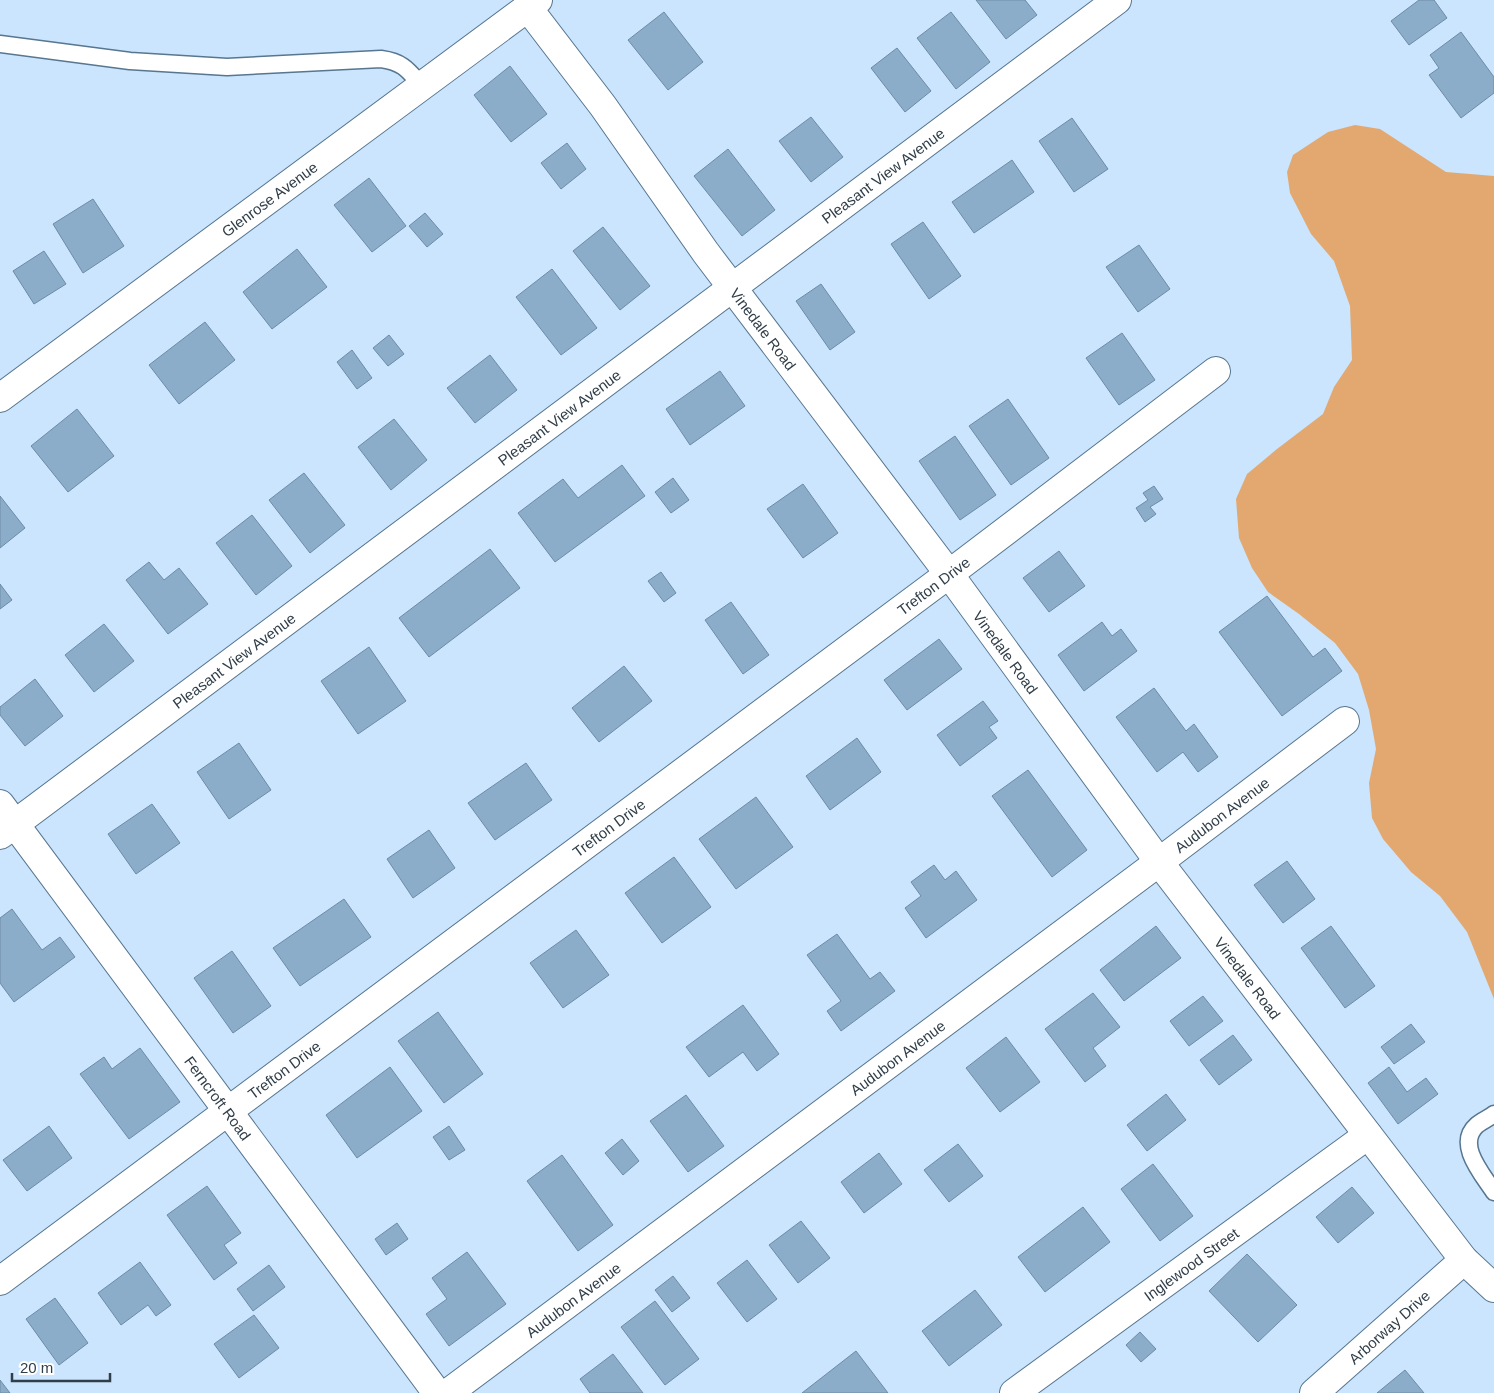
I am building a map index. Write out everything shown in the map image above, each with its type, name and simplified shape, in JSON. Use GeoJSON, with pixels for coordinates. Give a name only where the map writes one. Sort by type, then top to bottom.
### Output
{"type":"FeatureCollection","features":[{"type":"Feature","properties":{"kind":"street","name":"Pleasant View Avenue"},"geometry":{"type":"LineString","coordinates":[[5,821],[732,288],[1117,0]]}},
{"type":"Feature","properties":{"kind":"street","name":"Vinedale Road"},"geometry":{"type":"LineString","coordinates":[[533,4],[732,288],[949,574],[1159,862],[1464,1260],[1494,1288]]}},
{"type":"Feature","properties":{"kind":"street","name":"Glenrose Avenue"},"geometry":{"type":"LineString","coordinates":[[0,398],[533,4]]}},
{"type":"Feature","properties":{"kind":"street","name":"Trefton Drive"},"geometry":{"type":"LineString","coordinates":[[0,1281],[949,574],[1216,371]]}},
{"type":"Feature","properties":{"kind":"street","name":"Audubon Avenue"},"geometry":{"type":"LineString","coordinates":[[448,1393],[1345,721]]}},
{"type":"Feature","properties":{"kind":"street","name":"Ferncroft Road"},"geometry":{"type":"LineString","coordinates":[[5,821],[229,1112],[437,1393]]}},
{"type":"Feature","properties":{"kind":"street","name":"Inglewood Street"},"geometry":{"type":"LineString","coordinates":[[1014,1393],[1368,1135]]}},
{"type":"Feature","properties":{"kind":"street","name":"Arborway Drive"},"geometry":{"type":"LineString","coordinates":[[1314,1393],[1464,1260]]}},
{"type":"Feature","properties":{"kind":"lane"},"geometry":{"type":"LineString","coordinates":[[0,44],[130,61],[227,67],[381,59],[390,60],[407,68],[422,86]]}},
{"type":"Feature","properties":{"kind":"lane"},"geometry":{"type":"LineString","coordinates":[[1494,1114],[1475,1126],[1468,1141],[1470,1155],[1494,1192]]}},
{"type":"Feature","properties":{"kind":"shaded area"},"geometry":{"type":"Polygon","coordinates":[[[1355,125],[1380,129],[1446,172],[1494,176],[1494,999],[1467,932],[1440,896],[1411,872],[1383,839],[1372,818],[1369,783],[1376,749],[1369,710],[1358,674],[1335,643],[1268,592],[1252,568],[1239,538],[1236,499],[1247,474],[1323,414],[1334,387],[1352,360],[1350,306],[1334,261],[1311,234],[1290,193],[1287,172],[1293,155],[1328,132],[1355,125]]]}},
{"type":"Feature","properties":{"kind":"building"},"geometry":{"type":"Polygon","coordinates":[[[976,0],[1025,0],[1037,15],[1006,39],[976,0]]]}},
{"type":"Feature","properties":{"kind":"building"},"geometry":{"type":"Polygon","coordinates":[[[1419,0],[1434,0],[1447,18],[1409,45],[1391,21],[1419,0]]]}},
{"type":"Feature","properties":{"kind":"building"},"geometry":{"type":"Polygon","coordinates":[[[664,12],[703,62],[668,90],[628,40],[664,12]]]}},
{"type":"Feature","properties":{"kind":"building"},"geometry":{"type":"Polygon","coordinates":[[[951,12],[990,62],[956,89],[917,38],[951,12]]]}},
{"type":"Feature","properties":{"kind":"building"},"geometry":{"type":"Polygon","coordinates":[[[1461,32],[1494,77],[1494,93],[1461,118],[1429,75],[1439,68],[1430,55],[1461,32]]]}},
{"type":"Feature","properties":{"kind":"building"},"geometry":{"type":"Polygon","coordinates":[[[897,48],[931,91],[905,112],[871,68],[897,48]]]}},
{"type":"Feature","properties":{"kind":"building"},"geometry":{"type":"Polygon","coordinates":[[[510,66],[547,114],[511,142],[474,95],[510,66]]]}},
{"type":"Feature","properties":{"kind":"building"},"geometry":{"type":"Polygon","coordinates":[[[811,117],[843,157],[811,182],[779,141],[811,117]]]}},
{"type":"Feature","properties":{"kind":"building"},"geometry":{"type":"Polygon","coordinates":[[[1072,118],[1108,169],[1074,192],[1039,141],[1072,118]]]}},
{"type":"Feature","properties":{"kind":"building"},"geometry":{"type":"Polygon","coordinates":[[[567,143],[586,169],[561,189],[541,163],[567,143]]]}},
{"type":"Feature","properties":{"kind":"building"},"geometry":{"type":"Polygon","coordinates":[[[728,149],[775,210],[742,236],[694,176],[728,149]]]}},
{"type":"Feature","properties":{"kind":"building"},"geometry":{"type":"Polygon","coordinates":[[[1012,160],[1034,192],[974,233],[952,202],[1012,160]]]}},
{"type":"Feature","properties":{"kind":"building"},"geometry":{"type":"Polygon","coordinates":[[[369,178],[406,226],[372,252],[334,205],[369,178]]]}},
{"type":"Feature","properties":{"kind":"building"},"geometry":{"type":"Polygon","coordinates":[[[93,199],[124,246],[83,273],[53,224],[93,199]]]}},
{"type":"Feature","properties":{"kind":"building"},"geometry":{"type":"Polygon","coordinates":[[[425,213],[443,234],[427,247],[409,226],[425,213]]]}},
{"type":"Feature","properties":{"kind":"building"},"geometry":{"type":"Polygon","coordinates":[[[923,222],[961,276],[929,299],[891,244],[923,222]]]}},
{"type":"Feature","properties":{"kind":"building"},"geometry":{"type":"Polygon","coordinates":[[[603,227],[650,286],[620,310],[573,251],[603,227]]]}},
{"type":"Feature","properties":{"kind":"building"},"geometry":{"type":"Polygon","coordinates":[[[1139,245],[1170,289],[1138,312],[1106,267],[1139,245]]]}},
{"type":"Feature","properties":{"kind":"building"},"geometry":{"type":"Polygon","coordinates":[[[297,249],[327,287],[272,329],[243,292],[297,249]]]}},
{"type":"Feature","properties":{"kind":"building"},"geometry":{"type":"Polygon","coordinates":[[[44,251],[66,284],[34,304],[13,271],[44,251]]]}},
{"type":"Feature","properties":{"kind":"building"},"geometry":{"type":"Polygon","coordinates":[[[552,269],[597,328],[561,355],[516,297],[552,269]]]}},
{"type":"Feature","properties":{"kind":"building"},"geometry":{"type":"Polygon","coordinates":[[[821,284],[855,332],[830,350],[796,301],[821,284]]]}},
{"type":"Feature","properties":{"kind":"building"},"geometry":{"type":"Polygon","coordinates":[[[205,322],[235,360],[179,404],[149,365],[205,322]]]}},
{"type":"Feature","properties":{"kind":"building"},"geometry":{"type":"Polygon","coordinates":[[[1122,333],[1155,380],[1119,405],[1086,358],[1122,333]]]}},
{"type":"Feature","properties":{"kind":"building"},"geometry":{"type":"Polygon","coordinates":[[[389,335],[404,354],[388,366],[373,348],[389,335]]]}},
{"type":"Feature","properties":{"kind":"building"},"geometry":{"type":"Polygon","coordinates":[[[352,350],[372,378],[357,389],[337,362],[352,350]]]}},
{"type":"Feature","properties":{"kind":"building"},"geometry":{"type":"Polygon","coordinates":[[[490,355],[517,390],[475,423],[447,388],[490,355]]]}},
{"type":"Feature","properties":{"kind":"building"},"geometry":{"type":"Polygon","coordinates":[[[720,371],[745,406],[690,445],[666,409],[720,371]]]}},
{"type":"Feature","properties":{"kind":"building"},"geometry":{"type":"Polygon","coordinates":[[[1008,399],[1049,458],[1011,485],[969,426],[1008,399]]]}},
{"type":"Feature","properties":{"kind":"building"},"geometry":{"type":"Polygon","coordinates":[[[77,409],[114,456],[68,492],[31,446],[77,409]]]}},
{"type":"Feature","properties":{"kind":"building"},"geometry":{"type":"Polygon","coordinates":[[[394,419],[427,460],[391,490],[358,447],[394,419]]]}},
{"type":"Feature","properties":{"kind":"building"},"geometry":{"type":"Polygon","coordinates":[[[955,436],[996,495],[960,520],[919,461],[955,436]]]}},
{"type":"Feature","properties":{"kind":"building"},"geometry":{"type":"Polygon","coordinates":[[[622,465],[645,496],[555,562],[518,513],[563,479],[578,498],[622,465]]]}},
{"type":"Feature","properties":{"kind":"building"},"geometry":{"type":"Polygon","coordinates":[[[304,473],[345,525],[310,553],[269,500],[304,473]]]}},
{"type":"Feature","properties":{"kind":"building"},"geometry":{"type":"Polygon","coordinates":[[[673,478],[689,500],[671,513],[655,492],[673,478]]]}},
{"type":"Feature","properties":{"kind":"building"},"geometry":{"type":"Polygon","coordinates":[[[803,484],[838,533],[803,558],[767,509],[803,484]]]}},
{"type":"Feature","properties":{"kind":"building"},"geometry":{"type":"Polygon","coordinates":[[[1154,486],[1163,499],[1150,507],[1156,514],[1145,522],[1136,508],[1148,500],[1143,493],[1154,486]]]}},
{"type":"Feature","properties":{"kind":"building"},"geometry":{"type":"Polygon","coordinates":[[[0,496],[25,528],[0,548],[0,496]]]}},
{"type":"Feature","properties":{"kind":"building"},"geometry":{"type":"Polygon","coordinates":[[[252,515],[292,566],[256,595],[216,543],[252,515]]]}},
{"type":"Feature","properties":{"kind":"building"},"geometry":{"type":"Polygon","coordinates":[[[490,549],[520,588],[429,657],[399,618],[490,549]]]}},
{"type":"Feature","properties":{"kind":"building"},"geometry":{"type":"Polygon","coordinates":[[[1059,551],[1085,586],[1049,612],[1023,578],[1059,551]]]}},
{"type":"Feature","properties":{"kind":"building"},"geometry":{"type":"Polygon","coordinates":[[[149,562],[164,580],[179,568],[208,604],[168,634],[126,580],[149,562]]]}},
{"type":"Feature","properties":{"kind":"building"},"geometry":{"type":"Polygon","coordinates":[[[661,572],[676,593],[664,602],[648,581],[661,572]]]}},
{"type":"Feature","properties":{"kind":"building"},"geometry":{"type":"Polygon","coordinates":[[[0,584],[12,600],[0,609],[0,584]]]}},
{"type":"Feature","properties":{"kind":"building"},"geometry":{"type":"Polygon","coordinates":[[[1267,596],[1313,657],[1325,648],[1342,671],[1282,716],[1219,632],[1267,596]]]}},
{"type":"Feature","properties":{"kind":"building"},"geometry":{"type":"Polygon","coordinates":[[[731,602],[769,655],[743,674],[705,620],[731,602]]]}},
{"type":"Feature","properties":{"kind":"building"},"geometry":{"type":"Polygon","coordinates":[[[1102,622],[1112,636],[1121,629],[1137,651],[1084,691],[1058,655],[1102,622]]]}},
{"type":"Feature","properties":{"kind":"building"},"geometry":{"type":"Polygon","coordinates":[[[104,624],[134,661],[94,692],[65,655],[104,624]]]}},
{"type":"Feature","properties":{"kind":"building"},"geometry":{"type":"Polygon","coordinates":[[[939,639],[962,669],[907,710],[884,680],[939,639]]]}},
{"type":"Feature","properties":{"kind":"building"},"geometry":{"type":"Polygon","coordinates":[[[369,647],[406,701],[358,734],[321,681],[369,647]]]}},
{"type":"Feature","properties":{"kind":"building"},"geometry":{"type":"Polygon","coordinates":[[[624,666],[652,701],[599,742],[572,708],[624,666]]]}},
{"type":"Feature","properties":{"kind":"building"},"geometry":{"type":"Polygon","coordinates":[[[35,679],[63,716],[25,746],[0,715],[0,707],[35,679]]]}},
{"type":"Feature","properties":{"kind":"building"},"geometry":{"type":"Polygon","coordinates":[[[1154,688],[1186,731],[1194,724],[1218,757],[1198,772],[1183,752],[1157,772],[1116,717],[1154,688]]]}},
{"type":"Feature","properties":{"kind":"building"},"geometry":{"type":"Polygon","coordinates":[[[983,701],[998,721],[989,727],[997,738],[960,766],[937,735],[983,701]]]}},
{"type":"Feature","properties":{"kind":"building"},"geometry":{"type":"Polygon","coordinates":[[[857,738],[881,772],[830,810],[806,776],[857,738]]]}},
{"type":"Feature","properties":{"kind":"building"},"geometry":{"type":"Polygon","coordinates":[[[239,743],[271,790],[229,819],[197,772],[239,743]]]}},
{"type":"Feature","properties":{"kind":"building"},"geometry":{"type":"Polygon","coordinates":[[[526,763],[552,800],[495,840],[468,803],[526,763]]]}},
{"type":"Feature","properties":{"kind":"building"},"geometry":{"type":"Polygon","coordinates":[[[1028,770],[1087,850],[1052,877],[992,796],[1028,770]]]}},
{"type":"Feature","properties":{"kind":"building"},"geometry":{"type":"Polygon","coordinates":[[[756,797],[793,847],[736,889],[699,839],[756,797]]]}},
{"type":"Feature","properties":{"kind":"building"},"geometry":{"type":"Polygon","coordinates":[[[152,804],[180,843],[136,874],[108,834],[152,804]]]}},
{"type":"Feature","properties":{"kind":"building"},"geometry":{"type":"Polygon","coordinates":[[[429,830],[455,868],[413,898],[387,859],[429,830]]]}},
{"type":"Feature","properties":{"kind":"building"},"geometry":{"type":"Polygon","coordinates":[[[674,857],[711,907],[662,943],[625,893],[674,857]]]}},
{"type":"Feature","properties":{"kind":"building"},"geometry":{"type":"Polygon","coordinates":[[[1287,861],[1315,899],[1283,923],[1254,885],[1287,861]]]}},
{"type":"Feature","properties":{"kind":"building"},"geometry":{"type":"Polygon","coordinates":[[[934,865],[945,880],[956,871],[977,900],[926,938],[905,908],[921,896],[911,882],[934,865]]]}},
{"type":"Feature","properties":{"kind":"building"},"geometry":{"type":"Polygon","coordinates":[[[344,899],[371,937],[300,986],[273,948],[344,899]]]}},
{"type":"Feature","properties":{"kind":"building"},"geometry":{"type":"Polygon","coordinates":[[[12,909],[42,950],[60,937],[75,957],[14,1002],[0,983],[0,918],[12,909]]]}},
{"type":"Feature","properties":{"kind":"building"},"geometry":{"type":"Polygon","coordinates":[[[1156,926],[1181,958],[1124,1001],[1100,970],[1156,926]]]}},
{"type":"Feature","properties":{"kind":"building"},"geometry":{"type":"Polygon","coordinates":[[[1331,926],[1375,986],[1345,1008],[1301,948],[1331,926]]]}},
{"type":"Feature","properties":{"kind":"building"},"geometry":{"type":"Polygon","coordinates":[[[576,930],[609,975],[563,1008],[530,963],[576,930]]]}},
{"type":"Feature","properties":{"kind":"building"},"geometry":{"type":"Polygon","coordinates":[[[837,934],[870,979],[880,972],[895,991],[841,1031],[827,1011],[841,1001],[807,955],[837,934]]]}},
{"type":"Feature","properties":{"kind":"building"},"geometry":{"type":"Polygon","coordinates":[[[232,951],[271,1006],[233,1033],[194,978],[232,951]]]}},
{"type":"Feature","properties":{"kind":"building"},"geometry":{"type":"Polygon","coordinates":[[[1093,993],[1120,1027],[1093,1048],[1106,1066],[1085,1082],[1045,1029],[1093,993]]]}},
{"type":"Feature","properties":{"kind":"building"},"geometry":{"type":"Polygon","coordinates":[[[1203,996],[1223,1021],[1189,1046],[1170,1021],[1203,996]]]}},
{"type":"Feature","properties":{"kind":"building"},"geometry":{"type":"Polygon","coordinates":[[[743,1005],[779,1054],[757,1071],[743,1052],[709,1077],[686,1047],[743,1005]]]}},
{"type":"Feature","properties":{"kind":"building"},"geometry":{"type":"Polygon","coordinates":[[[438,1012],[483,1074],[444,1103],[398,1041],[438,1012]]]}},
{"type":"Feature","properties":{"kind":"building"},"geometry":{"type":"Polygon","coordinates":[[[1411,1024],[1425,1042],[1394,1064],[1381,1047],[1411,1024]]]}},
{"type":"Feature","properties":{"kind":"building"},"geometry":{"type":"Polygon","coordinates":[[[1233,1035],[1252,1060],[1219,1085],[1200,1060],[1233,1035]]]}},
{"type":"Feature","properties":{"kind":"building"},"geometry":{"type":"Polygon","coordinates":[[[1006,1037],[1040,1082],[1000,1112],[966,1068],[1006,1037]]]}},
{"type":"Feature","properties":{"kind":"building"},"geometry":{"type":"Polygon","coordinates":[[[140,1048],[180,1102],[129,1139],[80,1074],[104,1057],[112,1069],[140,1048]]]}},
{"type":"Feature","properties":{"kind":"building"},"geometry":{"type":"Polygon","coordinates":[[[390,1067],[422,1111],[357,1158],[326,1115],[390,1067]]]}},
{"type":"Feature","properties":{"kind":"building"},"geometry":{"type":"Polygon","coordinates":[[[1389,1067],[1407,1092],[1426,1078],[1438,1094],[1398,1124],[1368,1083],[1389,1067]]]}},
{"type":"Feature","properties":{"kind":"building"},"geometry":{"type":"Polygon","coordinates":[[[1166,1094],[1186,1120],[1147,1151],[1127,1125],[1166,1094]]]}},
{"type":"Feature","properties":{"kind":"building"},"geometry":{"type":"Polygon","coordinates":[[[686,1095],[724,1146],[688,1172],[650,1121],[686,1095]]]}},
{"type":"Feature","properties":{"kind":"building"},"geometry":{"type":"Polygon","coordinates":[[[49,1126],[72,1158],[27,1191],[3,1160],[49,1126]]]}},
{"type":"Feature","properties":{"kind":"building"},"geometry":{"type":"Polygon","coordinates":[[[449,1126],[465,1150],[449,1160],[433,1137],[449,1126]]]}},
{"type":"Feature","properties":{"kind":"building"},"geometry":{"type":"Polygon","coordinates":[[[622,1139],[639,1161],[623,1175],[605,1153],[622,1139]]]}},
{"type":"Feature","properties":{"kind":"building"},"geometry":{"type":"Polygon","coordinates":[[[958,1144],[983,1176],[949,1202],[924,1170],[958,1144]]]}},
{"type":"Feature","properties":{"kind":"building"},"geometry":{"type":"Polygon","coordinates":[[[879,1153],[902,1184],[864,1213],[841,1182],[879,1153]]]}},
{"type":"Feature","properties":{"kind":"building"},"geometry":{"type":"Polygon","coordinates":[[[562,1155],[613,1225],[578,1251],[527,1181],[562,1155]]]}},
{"type":"Feature","properties":{"kind":"building"},"geometry":{"type":"Polygon","coordinates":[[[1153,1164],[1193,1216],[1160,1241],[1121,1189],[1153,1164]]]}},
{"type":"Feature","properties":{"kind":"building"},"geometry":{"type":"Polygon","coordinates":[[[207,1186],[241,1233],[224,1245],[237,1263],[214,1280],[167,1215],[207,1186]]]}},
{"type":"Feature","properties":{"kind":"building"},"geometry":{"type":"Polygon","coordinates":[[[1352,1187],[1374,1213],[1338,1243],[1316,1217],[1352,1187]]]}},
{"type":"Feature","properties":{"kind":"building"},"geometry":{"type":"Polygon","coordinates":[[[1083,1207],[1110,1242],[1045,1292],[1018,1257],[1083,1207]]]}},
{"type":"Feature","properties":{"kind":"building"},"geometry":{"type":"Polygon","coordinates":[[[801,1221],[830,1258],[798,1283],[769,1245],[801,1221]]]}},
{"type":"Feature","properties":{"kind":"building"},"geometry":{"type":"Polygon","coordinates":[[[397,1223],[408,1239],[386,1255],[375,1239],[397,1223]]]}},
{"type":"Feature","properties":{"kind":"building"},"geometry":{"type":"Polygon","coordinates":[[[467,1252],[506,1304],[449,1346],[426,1314],[447,1299],[432,1278],[467,1252]]]}},
{"type":"Feature","properties":{"kind":"building"},"geometry":{"type":"Polygon","coordinates":[[[1247,1254],[1297,1305],[1258,1342],[1209,1291],[1247,1254]]]}},
{"type":"Feature","properties":{"kind":"building"},"geometry":{"type":"Polygon","coordinates":[[[747,1260],[777,1299],[747,1322],[717,1283],[747,1260]]]}},
{"type":"Feature","properties":{"kind":"building"},"geometry":{"type":"Polygon","coordinates":[[[140,1262],[171,1305],[156,1316],[148,1305],[121,1325],[98,1293],[140,1262]]]}},
{"type":"Feature","properties":{"kind":"building"},"geometry":{"type":"Polygon","coordinates":[[[269,1265],[285,1287],[253,1311],[237,1289],[269,1265]]]}},
{"type":"Feature","properties":{"kind":"building"},"geometry":{"type":"Polygon","coordinates":[[[673,1276],[690,1298],[672,1312],[655,1290],[673,1276]]]}},
{"type":"Feature","properties":{"kind":"building"},"geometry":{"type":"Polygon","coordinates":[[[975,1290],[1002,1325],[949,1366],[922,1331],[975,1290]]]}},
{"type":"Feature","properties":{"kind":"building"},"geometry":{"type":"Polygon","coordinates":[[[55,1298],[88,1343],[59,1365],[26,1319],[55,1298]]]}},
{"type":"Feature","properties":{"kind":"building"},"geometry":{"type":"Polygon","coordinates":[[[655,1301],[699,1359],[665,1385],[621,1327],[655,1301]]]}},
{"type":"Feature","properties":{"kind":"building"},"geometry":{"type":"Polygon","coordinates":[[[254,1315],[279,1348],[239,1378],[214,1344],[254,1315]]]}},
{"type":"Feature","properties":{"kind":"building"},"geometry":{"type":"Polygon","coordinates":[[[1140,1332],[1156,1349],[1141,1362],[1126,1345],[1140,1332]]]}},
{"type":"Feature","properties":{"kind":"building"},"geometry":{"type":"Polygon","coordinates":[[[856,1351],[888,1393],[802,1393],[856,1351]]]}},
{"type":"Feature","properties":{"kind":"building"},"geometry":{"type":"Polygon","coordinates":[[[613,1354],[643,1393],[590,1393],[580,1379],[613,1354]]]}},
{"type":"Feature","properties":{"kind":"building"},"geometry":{"type":"Polygon","coordinates":[[[1405,1370],[1424,1393],[1377,1393],[1405,1370]]]}},
{"type":"Feature","properties":{"kind":"building"},"geometry":{"type":"Polygon","coordinates":[[[0,1380],[10,1393],[0,1393],[0,1380]]]}}]}
